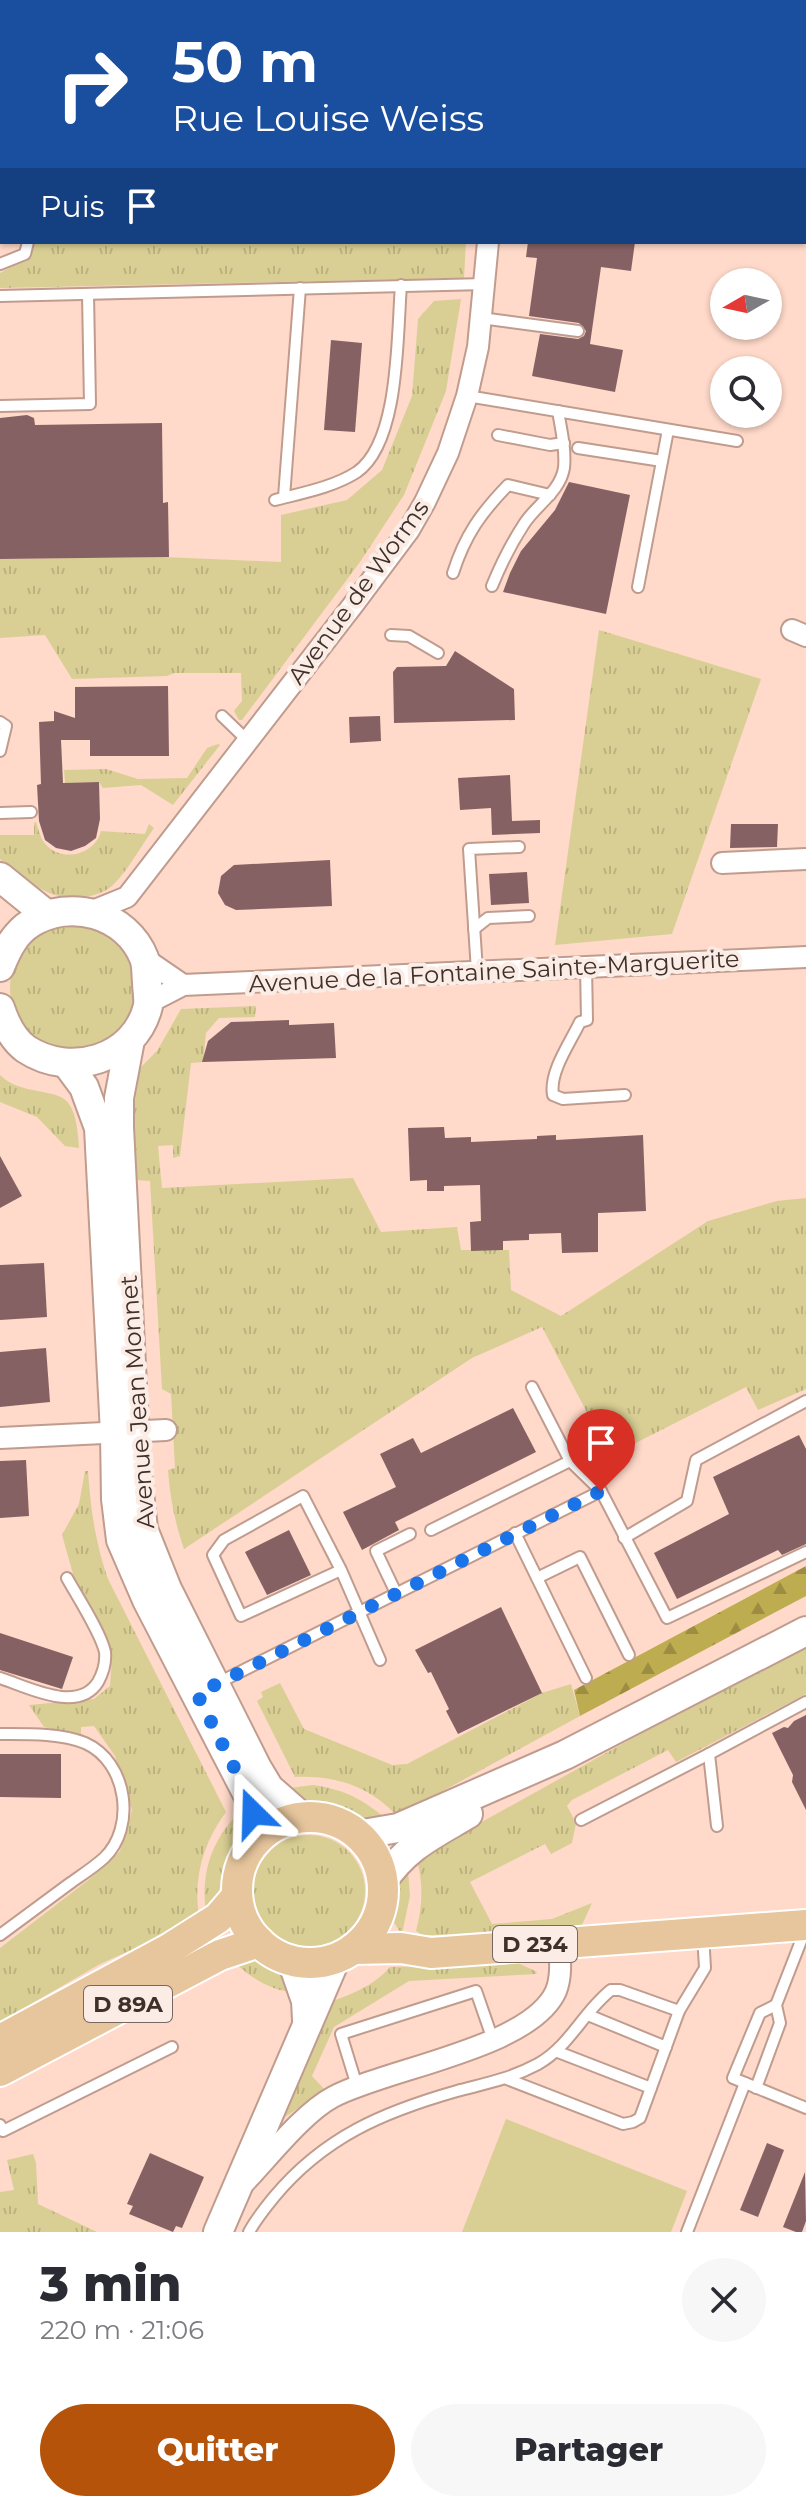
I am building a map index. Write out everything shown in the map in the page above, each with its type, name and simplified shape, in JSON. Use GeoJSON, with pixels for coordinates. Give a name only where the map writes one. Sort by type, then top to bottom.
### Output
{"type":"FeatureCollection","features":[{"type":"Feature","properties":{"kind":"main road"},"geometry":{"type":"LineString","coordinates":[[302,1817],[331,1821],[357,1835],[378,1864],[382,1882],[379,1913],[368,1933],[344,1954],[307,1963],[274,1954],[259,1942],[244,1921],[237,1896],[242,1866],[257,1839],[270,1829],[302,1817]]}},
{"type":"Feature","properties":{"kind":"main road","name":"D 89A"},"geometry":{"type":"LineString","coordinates":[[0,2040],[169,1949],[218,1918],[237,1896]]}},
{"type":"Feature","properties":{"kind":"main road"},"geometry":{"type":"LineString","coordinates":[[379,1913],[401,1948]]}},
{"type":"Feature","properties":{"kind":"main road","name":"D 234"},"geometry":{"type":"LineString","coordinates":[[344,1954],[401,1948],[431,1953],[804,1926]]}},
{"type":"Feature","properties":{"kind":"main road","name":"D 89A"},"geometry":{"type":"LineString","coordinates":[[0,2071],[220,1955],[259,1942]]}},
{"type":"Feature","properties":{"kind":"street","name":"Avenue de Worms"},"geometry":{"type":"LineString","coordinates":[[127,897],[409,530],[448,453],[467,396],[481,318],[488,244]]}},
{"type":"Feature","properties":{"kind":"street"},"geometry":{"type":"LineString","coordinates":[[722,863],[806,859]]}},
{"type":"Feature","properties":{"kind":"street"},"geometry":{"type":"LineString","coordinates":[[0,877],[47,915]]}},
{"type":"Feature","properties":{"kind":"street"},"geometry":{"type":"LineString","coordinates":[[90,912],[127,897],[148,1003]]}},
{"type":"Feature","properties":{"kind":"street"},"geometry":{"type":"LineString","coordinates":[[2,949],[30,924],[47,915],[68,911],[90,912],[114,922],[139,949],[183,985]]}},
{"type":"Feature","properties":{"kind":"street","name":"Avenue de la Fontaine Sainte-Marguerite"},"geometry":{"type":"LineString","coordinates":[[148,1003],[183,985],[806,957]]}},
{"type":"Feature","properties":{"kind":"street","name":"Avenue Jean Monnet"},"geometry":{"type":"LineString","coordinates":[[148,1003],[142,1023],[130,1040],[119,1098],[125,1433],[116,1499],[121,1540],[147,1600],[269,1788],[302,1817]]}},
{"type":"Feature","properties":{"kind":"street"},"geometry":{"type":"LineString","coordinates":[[0,1008],[12,1047],[67,1064],[90,1062],[112,1054],[130,1040]]}},
{"type":"Feature","properties":{"kind":"street","name":"Avenue Jean Monnet"},"geometry":{"type":"LineString","coordinates":[[67,1064],[84,1087],[99,1128],[125,1433]]}},
{"type":"Feature","properties":{"kind":"street"},"geometry":{"type":"LineString","coordinates":[[0,1438],[166,1430]]}},
{"type":"Feature","properties":{"kind":"street"},"geometry":{"type":"LineString","coordinates":[[357,1835],[398,1828],[565,1755],[806,1631]]}},
{"type":"Feature","properties":{"kind":"street","name":"Avenue Jean Monnet"},"geometry":{"type":"LineString","coordinates":[[206,1689],[249,1797],[257,1839]]}},
{"type":"Feature","properties":{"kind":"street"},"geometry":{"type":"LineString","coordinates":[[382,1882],[408,1850],[565,1755]]}},
{"type":"Feature","properties":{"kind":"street"},"geometry":{"type":"LineString","coordinates":[[234,2194],[302,2123],[330,2099],[357,2086],[517,2029],[548,2004],[557,1989],[559,1942]]}},
{"type":"Feature","properties":{"kind":"street"},"geometry":{"type":"LineString","coordinates":[[218,2232],[307,2020],[344,1954]]}},
{"type":"Feature","properties":{"kind":"street"},"geometry":{"type":"LineString","coordinates":[[292,1961],[306,2001],[307,2020]]}},
{"type":"Feature","properties":{"kind":"lane"},"geometry":{"type":"LineString","coordinates":[[0,264],[25,254],[28,244]]}},
{"type":"Feature","properties":{"kind":"lane"},"geometry":{"type":"LineString","coordinates":[[0,296],[485,284]]}},
{"type":"Feature","properties":{"kind":"lane"},"geometry":{"type":"LineString","coordinates":[[300,288],[280,498],[336,482],[358,471],[375,453],[386,429],[391,403],[401,285]]}},
{"type":"Feature","properties":{"kind":"lane"},"geometry":{"type":"LineString","coordinates":[[0,406],[90,404],[88,294]]}},
{"type":"Feature","properties":{"kind":"lane"},"geometry":{"type":"LineString","coordinates":[[481,318],[578,331]]}},
{"type":"Feature","properties":{"kind":"lane"},"geometry":{"type":"LineString","coordinates":[[467,396],[737,441]]}},
{"type":"Feature","properties":{"kind":"lane"},"geometry":{"type":"LineString","coordinates":[[492,586],[505,554],[526,520],[550,495],[564,470],[564,443],[558,411]]}},
{"type":"Feature","properties":{"kind":"lane"},"geometry":{"type":"LineString","coordinates":[[638,587],[668,430]]}},
{"type":"Feature","properties":{"kind":"lane"},"geometry":{"type":"LineString","coordinates":[[498,435],[550,445],[564,443]]}},
{"type":"Feature","properties":{"kind":"lane"},"geometry":{"type":"LineString","coordinates":[[578,448],[662,461]]}},
{"type":"Feature","properties":{"kind":"lane"},"geometry":{"type":"LineString","coordinates":[[453,573],[463,544],[484,509],[508,485],[550,495]]}},
{"type":"Feature","properties":{"kind":"lane"},"geometry":{"type":"LineString","coordinates":[[391,635],[409,636],[438,653]]}},
{"type":"Feature","properties":{"kind":"lane"},"geometry":{"type":"LineString","coordinates":[[222,716],[248,741]]}},
{"type":"Feature","properties":{"kind":"lane"},"geometry":{"type":"LineString","coordinates":[[0,722],[6,726],[0,751]]}},
{"type":"Feature","properties":{"kind":"lane"},"geometry":{"type":"LineString","coordinates":[[0,813],[31,812]]}},
{"type":"Feature","properties":{"kind":"lane"},"geometry":{"type":"LineString","coordinates":[[477,971],[469,849],[519,847]]}},
{"type":"Feature","properties":{"kind":"lane"},"geometry":{"type":"LineString","coordinates":[[474,929],[488,918],[529,916]]}},
{"type":"Feature","properties":{"kind":"lane"},"geometry":{"type":"LineString","coordinates":[[586,966],[587,1020],[580,1022],[557,1071],[553,1095],[563,1099],[625,1095]]}},
{"type":"Feature","properties":{"kind":"lane"},"geometry":{"type":"LineString","coordinates":[[532,1387],[570,1461],[601,1491],[667,1618],[806,1552]]}},
{"type":"Feature","properties":{"kind":"lane"},"geometry":{"type":"LineString","coordinates":[[624,1538],[687,1501],[696,1460],[806,1401]]}},
{"type":"Feature","properties":{"kind":"lane"},"geometry":{"type":"LineString","coordinates":[[431,1530],[570,1461]]}},
{"type":"Feature","properties":{"kind":"lane"},"geometry":{"type":"LineString","coordinates":[[206,1689],[601,1491]]}},
{"type":"Feature","properties":{"kind":"lane"},"geometry":{"type":"LineString","coordinates":[[341,1570],[241,1616],[213,1555],[224,1540],[303,1496],[341,1570],[380,1660]]}},
{"type":"Feature","properties":{"kind":"lane"},"geometry":{"type":"LineString","coordinates":[[515,1533],[586,1678]]}},
{"type":"Feature","properties":{"kind":"lane"},"geometry":{"type":"LineString","coordinates":[[396,1593],[376,1551],[410,1534]]}},
{"type":"Feature","properties":{"kind":"lane"},"geometry":{"type":"LineString","coordinates":[[537,1578],[580,1557],[629,1655]]}},
{"type":"Feature","properties":{"kind":"lane"},"geometry":{"type":"LineString","coordinates":[[0,1678],[54,1696],[78,1698],[93,1690],[104,1673],[105,1651],[67,1578]]}},
{"type":"Feature","properties":{"kind":"lane"},"geometry":{"type":"LineString","coordinates":[[581,1820],[806,1702]]}},
{"type":"Feature","properties":{"kind":"lane"},"geometry":{"type":"LineString","coordinates":[[0,1734],[35,1735],[85,1743],[98,1751],[112,1769],[124,1800],[123,1829],[105,1857],[0,1935]]}},
{"type":"Feature","properties":{"kind":"lane"},"geometry":{"type":"LineString","coordinates":[[709,1754],[717,1826]]}},
{"type":"Feature","properties":{"kind":"lane"},"geometry":{"type":"LineString","coordinates":[[756,2088],[780,2023],[776,2005],[804,1926]]}},
{"type":"Feature","properties":{"kind":"lane"},"geometry":{"type":"LineString","coordinates":[[507,2079],[623,2124],[640,2118],[679,2011],[705,1968],[703,1932]]}},
{"type":"Feature","properties":{"kind":"lane"},"geometry":{"type":"LineString","coordinates":[[249,2232],[294,2173],[328,2144],[370,2121],[412,2105],[507,2079],[558,2052],[609,1992],[614,1990],[679,2011]]}},
{"type":"Feature","properties":{"kind":"lane"},"geometry":{"type":"LineString","coordinates":[[357,2086],[341,2034],[476,1991],[493,2040]]}},
{"type":"Feature","properties":{"kind":"lane"},"geometry":{"type":"LineString","coordinates":[[776,2005],[760,2013],[733,2078],[806,2108]]}},
{"type":"Feature","properties":{"kind":"lane"},"geometry":{"type":"LineString","coordinates":[[588,2015],[666,2047]]}},
{"type":"Feature","properties":{"kind":"lane"},"geometry":{"type":"LineString","coordinates":[[0,2125],[3,2131],[172,2047]]}},
{"type":"Feature","properties":{"kind":"lane"},"geometry":{"type":"LineString","coordinates":[[558,2052],[651,2088]]}},
{"type":"Feature","properties":{"kind":"lane"},"geometry":{"type":"LineString","coordinates":[[687,2232],[745,2083]]}},
{"type":"Feature","properties":{"kind":"green space"},"geometry":{"type":"Polygon","coordinates":[[[31,244],[466,244],[464,278],[0,288],[0,273],[28,257],[31,244]]]}},
{"type":"Feature","properties":{"kind":"green space"},"geometry":{"type":"Polygon","coordinates":[[[461,299],[446,391],[404,495],[360,562],[242,720],[234,711],[242,701],[241,673],[72,679],[45,635],[0,638],[0,559],[164,557],[281,562],[281,515],[347,500],[382,470],[412,396],[418,319],[434,301],[461,299]]]}},
{"type":"Feature","properties":{"kind":"green space"},"geometry":{"type":"Polygon","coordinates":[[[599,630],[761,679],[672,934],[555,945],[599,630]]]}},
{"type":"Feature","properties":{"kind":"green space"},"geometry":{"type":"Polygon","coordinates":[[[218,744],[173,805],[141,785],[103,788],[99,782],[65,783],[64,770],[106,769],[138,779],[187,778],[207,748],[218,744]]]}},
{"type":"Feature","properties":{"kind":"green space"},"geometry":{"type":"Polygon","coordinates":[[[36,822],[42,839],[50,848],[66,855],[92,846],[101,831],[145,834],[149,824],[154,828],[113,885],[99,893],[77,898],[41,889],[0,859],[0,835],[34,835],[36,822]]]}},
{"type":"Feature","properties":{"kind":"green space"},"geometry":{"type":"Polygon","coordinates":[[[74,924],[98,929],[119,943],[133,964],[138,988],[133,1012],[119,1033],[98,1047],[74,1052],[50,1047],[29,1033],[15,1012],[10,988],[15,964],[29,943],[50,929],[74,924]]]}},
{"type":"Feature","properties":{"kind":"green space"},"geometry":{"type":"Polygon","coordinates":[[[256,1006],[255,1017],[219,1018],[206,1033],[203,1062],[191,1063],[180,1156],[173,1158],[173,1145],[158,1146],[162,1188],[353,1178],[381,1232],[457,1227],[461,1250],[509,1250],[511,1290],[561,1316],[708,1221],[777,1201],[806,1198],[806,1389],[758,1410],[746,1387],[610,1456],[542,1327],[472,1358],[184,1549],[168,1470],[175,1468],[171,1394],[162,1389],[150,1181],[137,1180],[133,1114],[140,1068],[157,1051],[181,1009],[256,1006]]]}},
{"type":"Feature","properties":{"kind":"green space"},"geometry":{"type":"Polygon","coordinates":[[[0,1075],[18,1086],[64,1099],[74,1114],[79,1148],[65,1146],[37,1117],[0,1102],[0,1075]]]}},
{"type":"Feature","properties":{"kind":"green space"},"geometry":{"type":"Polygon","coordinates":[[[85,1471],[88,1471],[94,1526],[108,1579],[226,1812],[211,1836],[202,1861],[197,1888],[199,1916],[180,1928],[100,1964],[0,2022],[0,1948],[87,1881],[120,1851],[132,1810],[115,1756],[94,1726],[81,1727],[81,1735],[44,1727],[29,1705],[94,1699],[110,1686],[112,1658],[75,1581],[62,1535],[79,1504],[85,1471]]]}},
{"type":"Feature","properties":{"kind":"green space"},"geometry":{"type":"Polygon","coordinates":[[[806,1566],[806,1596],[580,1716],[574,1690],[806,1566]]]}},
{"type":"Feature","properties":{"kind":"green space"},"geometry":{"type":"Polygon","coordinates":[[[806,1647],[806,1694],[676,1762],[668,1750],[572,1800],[567,1806],[576,1823],[572,1843],[551,1854],[545,1844],[470,1882],[492,1924],[552,1919],[592,1903],[582,1925],[440,1935],[422,1935],[416,1931],[421,1895],[417,1858],[651,1728],[806,1647]]]}},
{"type":"Feature","properties":{"kind":"green space"},"geometry":{"type":"Polygon","coordinates":[[[280,1683],[304,1729],[392,1765],[407,1764],[542,1693],[571,1684],[580,1716],[397,1816],[375,1797],[350,1784],[324,1778],[295,1777],[257,1701],[263,1697],[261,1692],[280,1683]]]}},
{"type":"Feature","properties":{"kind":"green space"},"geometry":{"type":"Polygon","coordinates":[[[313,1785],[353,1796],[388,1820],[380,1822],[360,1818],[335,1806],[305,1802],[282,1789],[313,1785]]]}},
{"type":"Feature","properties":{"kind":"green space"},"geometry":{"type":"Polygon","coordinates":[[[244,1808],[239,1838],[217,1895],[206,1911],[205,1881],[212,1854],[225,1830],[244,1808]]]}},
{"type":"Feature","properties":{"kind":"green space"},"geometry":{"type":"Polygon","coordinates":[[[309,1835],[331,1839],[349,1851],[361,1869],[365,1891],[361,1913],[349,1931],[331,1943],[309,1947],[287,1943],[269,1931],[257,1913],[253,1891],[257,1869],[269,1851],[287,1839],[309,1835]]]}},
{"type":"Feature","properties":{"kind":"green space"},"geometry":{"type":"Polygon","coordinates":[[[408,1871],[410,1896],[402,1934],[392,1917],[390,1901],[396,1886],[408,1871]]]}},
{"type":"Feature","properties":{"kind":"green space"},"geometry":{"type":"Polygon","coordinates":[[[256,1958],[288,1975],[298,1993],[263,1983],[234,1962],[256,1958]]]}},
{"type":"Feature","properties":{"kind":"green space"},"geometry":{"type":"Polygon","coordinates":[[[514,1961],[536,1974],[409,1981],[334,2027],[312,2076],[325,2090],[282,2119],[324,2004],[368,1985],[390,1967],[514,1961]]]}},
{"type":"Feature","properties":{"kind":"green space"},"geometry":{"type":"Polygon","coordinates":[[[506,2119],[687,2191],[671,2232],[462,2232],[506,2119]]]}},
{"type":"Feature","properties":{"kind":"green space"},"geometry":{"type":"Polygon","coordinates":[[[33,2154],[38,2204],[97,2232],[0,2232],[0,2192],[14,2190],[7,2160],[33,2154]]]}},
{"type":"Feature","properties":{"kind":"building"},"geometry":{"type":"Polygon","coordinates":[[[528,244],[635,244],[631,271],[601,267],[590,344],[623,350],[615,392],[532,376],[540,334],[578,339],[586,331],[579,323],[529,316],[537,258],[526,257],[528,244]]]}},
{"type":"Feature","properties":{"kind":"building"},"geometry":{"type":"Polygon","coordinates":[[[331,340],[362,343],[355,432],[324,430],[331,340]]]}},
{"type":"Feature","properties":{"kind":"building"},"geometry":{"type":"Polygon","coordinates":[[[27,415],[34,418],[35,425],[162,423],[163,503],[168,502],[169,557],[0,559],[0,418],[27,415]]]}},
{"type":"Feature","properties":{"kind":"building"},"geometry":{"type":"Polygon","coordinates":[[[569,482],[630,495],[606,614],[503,592],[521,551],[555,510],[569,482]]]}},
{"type":"Feature","properties":{"kind":"building"},"geometry":{"type":"Polygon","coordinates":[[[455,651],[514,689],[515,720],[394,723],[393,672],[397,667],[446,666],[455,651]]]}},
{"type":"Feature","properties":{"kind":"building"},"geometry":{"type":"Polygon","coordinates":[[[168,686],[169,756],[90,756],[90,740],[61,740],[63,783],[99,782],[100,819],[96,838],[85,846],[71,851],[56,848],[45,840],[39,821],[37,785],[41,784],[39,722],[54,721],[54,711],[75,718],[75,687],[168,686]]]}},
{"type":"Feature","properties":{"kind":"building"},"geometry":{"type":"Polygon","coordinates":[[[380,716],[381,741],[350,743],[349,717],[380,716]]]}},
{"type":"Feature","properties":{"kind":"building"},"geometry":{"type":"Polygon","coordinates":[[[510,775],[512,821],[540,820],[540,833],[492,835],[491,808],[460,810],[458,778],[510,775]]]}},
{"type":"Feature","properties":{"kind":"building"},"geometry":{"type":"Polygon","coordinates":[[[731,824],[778,824],[777,847],[730,848],[731,824]]]}},
{"type":"Feature","properties":{"kind":"building"},"geometry":{"type":"Polygon","coordinates":[[[330,860],[332,906],[236,910],[225,905],[218,893],[221,876],[234,865],[330,860]]]}},
{"type":"Feature","properties":{"kind":"building"},"geometry":{"type":"Polygon","coordinates":[[[527,872],[529,903],[491,905],[489,874],[527,872]]]}},
{"type":"Feature","properties":{"kind":"building"},"geometry":{"type":"Polygon","coordinates":[[[289,1020],[289,1025],[334,1023],[336,1058],[202,1062],[208,1041],[231,1022],[289,1020]]]}},
{"type":"Feature","properties":{"kind":"building"},"geometry":{"type":"Polygon","coordinates":[[[444,1127],[445,1138],[471,1137],[471,1142],[537,1139],[537,1136],[556,1135],[556,1140],[643,1135],[646,1211],[598,1213],[598,1252],[562,1253],[561,1233],[529,1234],[529,1240],[503,1241],[503,1250],[471,1251],[470,1222],[481,1221],[480,1185],[444,1186],[444,1191],[427,1191],[427,1180],[410,1181],[408,1128],[444,1127]]]}},
{"type":"Feature","properties":{"kind":"building"},"geometry":{"type":"Polygon","coordinates":[[[0,1156],[22,1196],[0,1208],[0,1156]]]}},
{"type":"Feature","properties":{"kind":"building"},"geometry":{"type":"Polygon","coordinates":[[[44,1263],[47,1317],[0,1320],[0,1265],[44,1263]]]}},
{"type":"Feature","properties":{"kind":"building"},"geometry":{"type":"Polygon","coordinates":[[[46,1348],[50,1402],[0,1407],[0,1352],[46,1348]]]}},
{"type":"Feature","properties":{"kind":"building"},"geometry":{"type":"Polygon","coordinates":[[[513,1408],[536,1452],[395,1522],[399,1530],[362,1550],[343,1512],[396,1487],[380,1454],[413,1438],[421,1453],[513,1408]]]}},
{"type":"Feature","properties":{"kind":"building"},"geometry":{"type":"Polygon","coordinates":[[[799,1435],[806,1449],[806,1544],[782,1555],[778,1550],[677,1599],[654,1553],[729,1514],[713,1477],[799,1435]]]}},
{"type":"Feature","properties":{"kind":"building"},"geometry":{"type":"Polygon","coordinates":[[[26,1460],[29,1516],[0,1518],[0,1461],[26,1460]]]}},
{"type":"Feature","properties":{"kind":"building"},"geometry":{"type":"Polygon","coordinates":[[[289,1530],[311,1575],[267,1595],[245,1552],[289,1530]]]}},
{"type":"Feature","properties":{"kind":"building"},"geometry":{"type":"Polygon","coordinates":[[[501,1607],[542,1693],[458,1734],[431,1672],[428,1673],[415,1650],[501,1607]]]}},
{"type":"Feature","properties":{"kind":"building"},"geometry":{"type":"Polygon","coordinates":[[[0,1633],[73,1657],[62,1689],[0,1670],[0,1633]]]}},
{"type":"Feature","properties":{"kind":"building"},"geometry":{"type":"Polygon","coordinates":[[[806,1715],[806,1810],[772,1733],[788,1728],[806,1715]]]}},
{"type":"Feature","properties":{"kind":"building"},"geometry":{"type":"Polygon","coordinates":[[[0,1754],[61,1754],[61,1798],[0,1797],[0,1754]]]}},
{"type":"Feature","properties":{"kind":"building"},"geometry":{"type":"Polygon","coordinates":[[[767,2143],[784,2150],[758,2217],[740,2210],[767,2143]]]}},
{"type":"Feature","properties":{"kind":"building"},"geometry":{"type":"Polygon","coordinates":[[[150,2153],[204,2177],[182,2228],[176,2226],[173,2232],[129,2214],[133,2206],[127,2204],[150,2153]]]}},
{"type":"Feature","properties":{"kind":"building"},"geometry":{"type":"Polygon","coordinates":[[[805,2172],[806,2221],[802,2232],[796,2232],[783,2227],[805,2172]]]}},
{"type":"Feature","properties":{"kind":"route"},"geometry":{"type":"LineString","coordinates":[[253,1813],[249,1797],[197,1694],[601,1491]]}}]}
